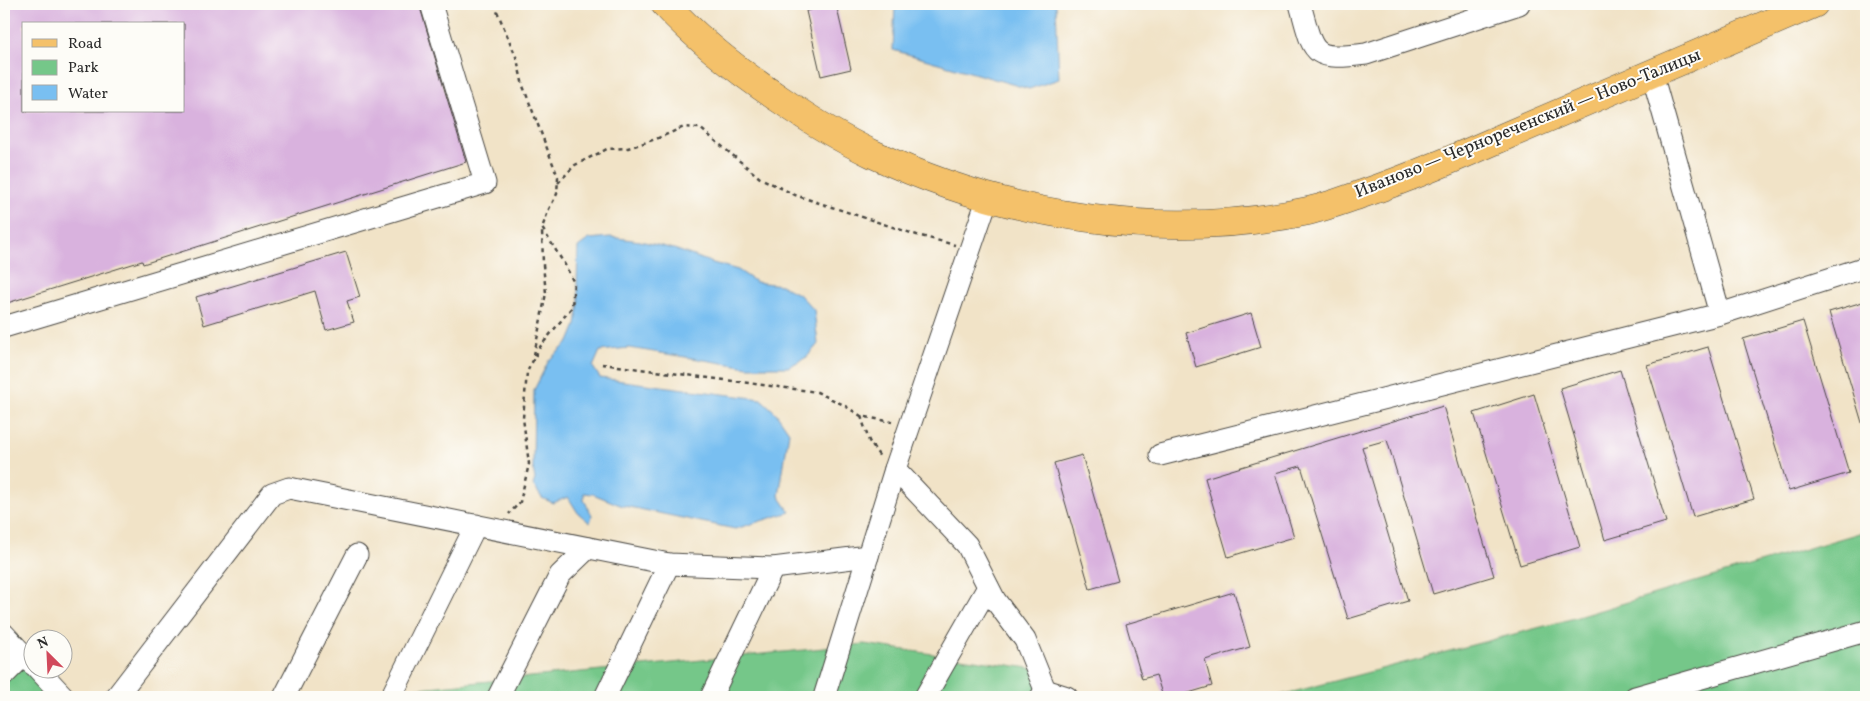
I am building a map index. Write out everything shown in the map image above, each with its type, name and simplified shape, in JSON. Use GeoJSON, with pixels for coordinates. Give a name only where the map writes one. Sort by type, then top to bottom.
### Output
{"type":"FeatureCollection","features":[{"type":"Feature","properties":{"kind":"main road","name":"Иваново — Чернореченский — Ново-Талицы"},"geometry":{"type":"LineString","coordinates":[[665,4],[714,52],[810,120],[872,154],[930,178],[988,197],[1038,210],[1134,222],[1208,224],[1270,218],[1312,210],[1405,179],[1814,4]]}},
{"type":"Feature","properties":{"kind":"street"},"geometry":{"type":"LineString","coordinates":[[4,327],[485,183],[431,4]]}},
{"type":"Feature","properties":{"kind":"street"},"geometry":{"type":"LineString","coordinates":[[1300,4],[1312,46],[1324,56],[1348,56],[1366,54],[1519,4]]}},
{"type":"Feature","properties":{"kind":"street"},"geometry":{"type":"LineString","coordinates":[[1652,74],[1720,314]]}},
{"type":"Feature","properties":{"kind":"street"},"geometry":{"type":"LineString","coordinates":[[824,697],[895,469],[988,197]]}},
{"type":"Feature","properties":{"kind":"street"},"geometry":{"type":"LineString","coordinates":[[1160,455],[1720,314],[1866,268]]}},
{"type":"Feature","properties":{"kind":"street"},"geometry":{"type":"LineString","coordinates":[[895,469],[967,545],[995,600],[1025,640],[1045,695],[1067,697]]}},
{"type":"Feature","properties":{"kind":"street"},"geometry":{"type":"LineString","coordinates":[[116,697],[272,494],[289,488],[669,564],[772,568],[868,556]]}},
{"type":"Feature","properties":{"kind":"street"},"geometry":{"type":"LineString","coordinates":[[391,697],[481,526]]}},
{"type":"Feature","properties":{"kind":"street"},"geometry":{"type":"LineString","coordinates":[[498,697],[560,574],[588,548]]}},
{"type":"Feature","properties":{"kind":"street"},"geometry":{"type":"LineString","coordinates":[[284,697],[357,555]]}},
{"type":"Feature","properties":{"kind":"street"},"geometry":{"type":"LineString","coordinates":[[605,697],[669,564]]}},
{"type":"Feature","properties":{"kind":"street"},"geometry":{"type":"LineString","coordinates":[[711,697],[772,568]]}},
{"type":"Feature","properties":{"kind":"street"},"geometry":{"type":"LineString","coordinates":[[925,697],[988,587]]}},
{"type":"Feature","properties":{"kind":"street"},"geometry":{"type":"LineString","coordinates":[[1635,697],[1866,631]]}},
{"type":"Feature","properties":{"kind":"street"},"geometry":{"type":"LineString","coordinates":[[4,634],[22,653]]}},
{"type":"Feature","properties":{"kind":"street"},"geometry":{"type":"LineString","coordinates":[[4,676],[22,667]]}},
{"type":"Feature","properties":{"kind":"street"},"geometry":{"type":"LineString","coordinates":[[46,678],[64,697]]}},
{"type":"Feature","properties":{"kind":"path"},"geometry":{"type":"LineString","coordinates":[[494,4],[517,59],[523,86],[558,177],[557,194],[542,228],[546,293],[533,360]]}},
{"type":"Feature","properties":{"kind":"path"},"geometry":{"type":"LineString","coordinates":[[557,184],[575,165],[607,149],[628,148],[684,127],[700,128],[760,178],[795,195],[917,235],[962,246],[972,246]]}},
{"type":"Feature","properties":{"kind":"path"},"geometry":{"type":"LineString","coordinates":[[481,526],[505,518],[520,502],[529,464],[523,418],[527,372],[540,347],[572,307],[574,283],[565,264],[542,228]]}},
{"type":"Feature","properties":{"kind":"path"},"geometry":{"type":"LineString","coordinates":[[602,364],[817,392],[861,416],[911,424]]}},
{"type":"Feature","properties":{"kind":"path"},"geometry":{"type":"LineString","coordinates":[[861,416],[869,441],[877,454],[895,469]]}},
{"type":"Feature","properties":{"kind":"green space"},"geometry":{"type":"Polygon","coordinates":[[[1866,531],[1866,697],[1274,697],[1564,621],[1866,531]]]}},
{"type":"Feature","properties":{"kind":"green space"},"geometry":{"type":"Polygon","coordinates":[[[4,624],[22,643],[22,678],[55,678],[73,697],[4,697],[4,624]]]}},
{"type":"Feature","properties":{"kind":"green space"},"geometry":{"type":"Polygon","coordinates":[[[864,644],[1050,671],[1058,697],[328,697],[864,644]]]}},
{"type":"Feature","properties":{"kind":"water"},"geometry":{"type":"Polygon","coordinates":[[[895,4],[1056,4],[1059,79],[1029,89],[893,50],[895,4]]]}},
{"type":"Feature","properties":{"kind":"water"},"geometry":{"type":"Polygon","coordinates":[[[610,237],[640,241],[674,249],[738,270],[756,282],[781,285],[800,295],[814,310],[818,344],[807,357],[788,367],[748,367],[629,348],[600,351],[593,367],[600,378],[761,399],[776,413],[789,432],[779,496],[790,512],[735,529],[620,505],[593,494],[584,493],[584,500],[592,515],[590,523],[578,513],[568,497],[553,503],[542,498],[533,485],[535,479],[533,468],[534,390],[549,360],[569,342],[576,325],[579,302],[577,283],[578,247],[589,239],[610,237]]]}},
{"type":"Feature","properties":{"kind":"building"},"geometry":{"type":"Polygon","coordinates":[[[4,4],[419,4],[466,162],[143,264],[142,261],[4,304],[4,4]]]}},
{"type":"Feature","properties":{"kind":"building"},"geometry":{"type":"Polygon","coordinates":[[[836,4],[851,69],[821,76],[806,11],[836,4]]]}},
{"type":"Feature","properties":{"kind":"building"},"geometry":{"type":"Polygon","coordinates":[[[346,252],[360,297],[347,301],[354,322],[326,330],[315,291],[204,325],[196,297],[346,252]]]}},
{"type":"Feature","properties":{"kind":"building"},"geometry":{"type":"Polygon","coordinates":[[[1866,301],[1866,426],[1863,426],[1829,312],[1866,301]]]}},
{"type":"Feature","properties":{"kind":"building"},"geometry":{"type":"Polygon","coordinates":[[[1251,313],[1261,347],[1196,367],[1186,333],[1251,313]]]}},
{"type":"Feature","properties":{"kind":"building"},"geometry":{"type":"Polygon","coordinates":[[[1803,321],[1849,473],[1789,491],[1743,339],[1803,321]]]}},
{"type":"Feature","properties":{"kind":"building"},"geometry":{"type":"Polygon","coordinates":[[[1708,347],[1754,499],[1693,517],[1647,365],[1708,347]]]}},
{"type":"Feature","properties":{"kind":"building"},"geometry":{"type":"Polygon","coordinates":[[[1620,370],[1666,522],[1605,540],[1560,388],[1620,370]]]}},
{"type":"Feature","properties":{"kind":"building"},"geometry":{"type":"Polygon","coordinates":[[[1534,394],[1580,547],[1520,565],[1474,413],[1534,394]]]}},
{"type":"Feature","properties":{"kind":"building"},"geometry":{"type":"Polygon","coordinates":[[[1443,406],[1494,576],[1433,594],[1387,440],[1362,447],[1408,601],[1348,619],[1301,466],[1275,473],[1294,537],[1228,557],[1205,478],[1443,406]]]}},
{"type":"Feature","properties":{"kind":"building"},"geometry":{"type":"Polygon","coordinates":[[[1082,455],[1118,581],[1090,589],[1054,463],[1082,455]]]}},
{"type":"Feature","properties":{"kind":"building"},"geometry":{"type":"Polygon","coordinates":[[[1234,592],[1250,647],[1205,660],[1212,686],[1175,697],[1163,697],[1156,675],[1142,679],[1126,624],[1234,592]]]}}]}
